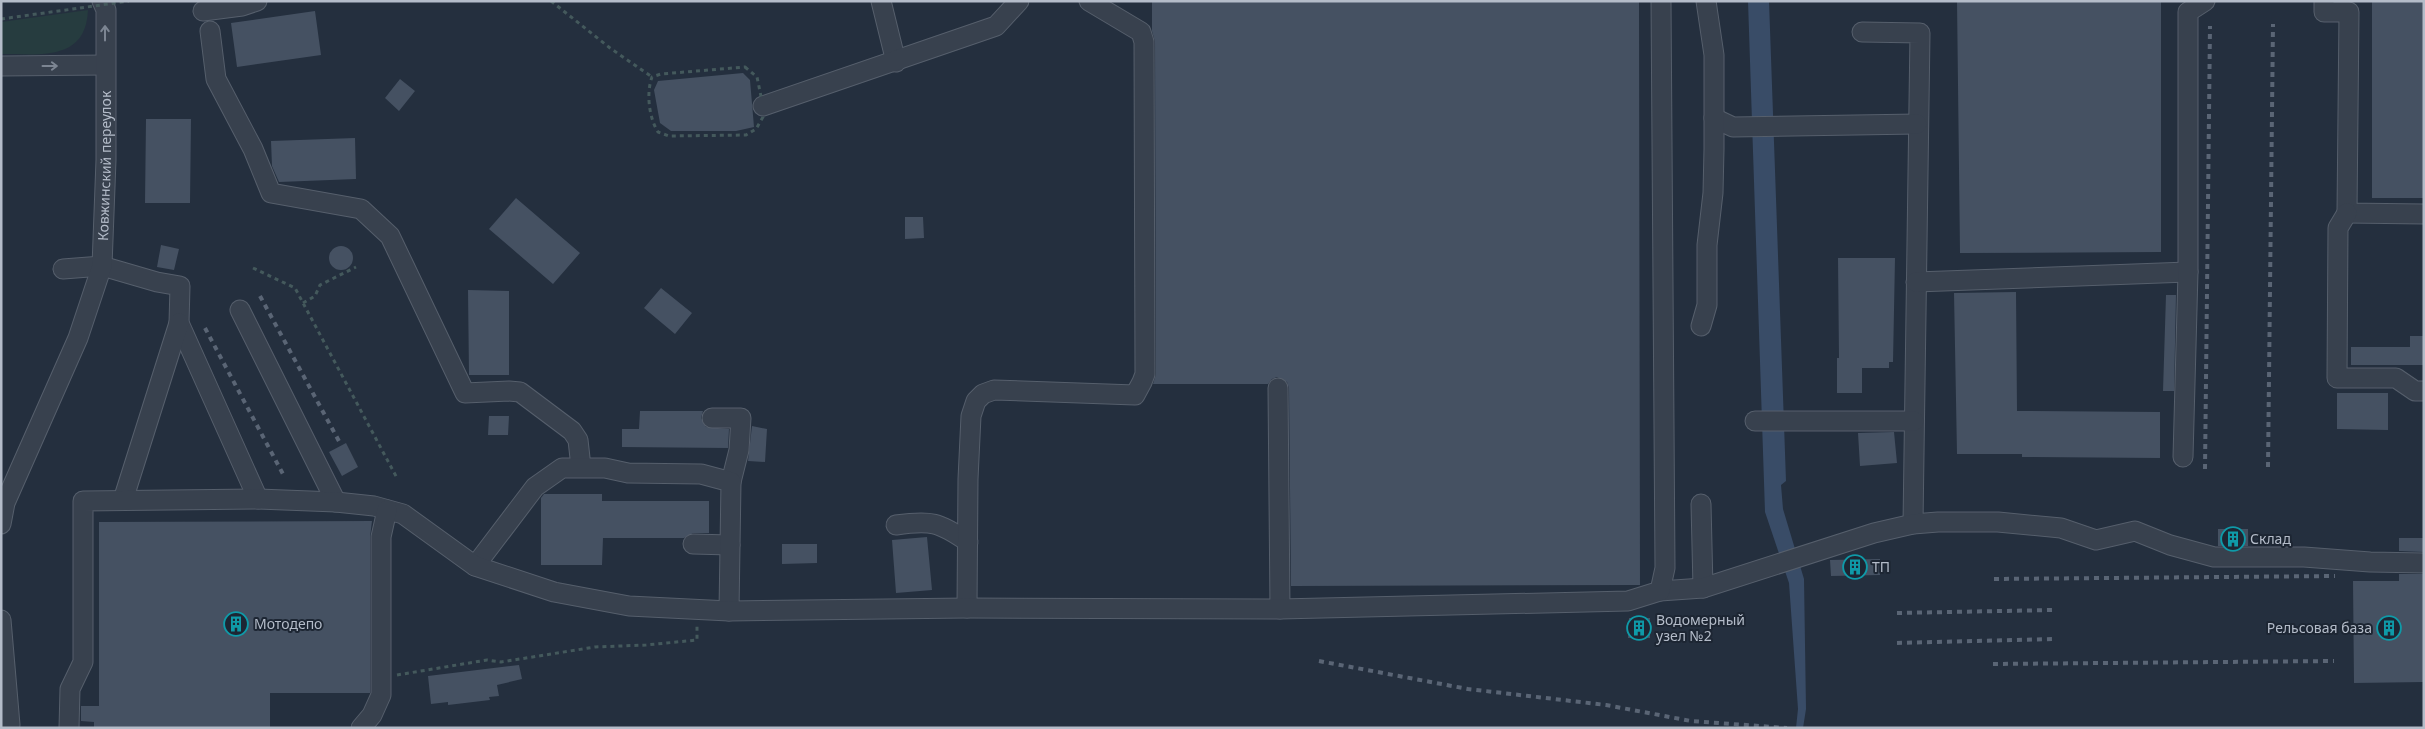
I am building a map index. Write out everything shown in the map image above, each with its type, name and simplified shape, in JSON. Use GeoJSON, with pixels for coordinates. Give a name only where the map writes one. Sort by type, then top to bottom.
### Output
{"type":"FeatureCollection","features":[{"type":"Feature","properties":{"kind":"street","name":"Ковжинский переулок"},"geometry":{"type":"LineString","coordinates":[[1,524],[5,503],[78,338],[102,266],[106,160],[106,10],[102,1]]}},
{"type":"Feature","properties":{"kind":"street"},"geometry":{"type":"LineString","coordinates":[[203,11],[242,6],[257,1]]}},
{"type":"Feature","properties":{"kind":"street"},"geometry":{"type":"LineString","coordinates":[[881,1],[896,62]]}},
{"type":"Feature","properties":{"kind":"street"},"geometry":{"type":"LineString","coordinates":[[763,106],[896,62],[996,26],[1019,1]]}},
{"type":"Feature","properties":{"kind":"street"},"geometry":{"type":"LineString","coordinates":[[967,608],[970,438],[971,416],[976,401],[983,394],[994,390],[1134,395],[1145,374],[1144,42],[1141,32],[1089,1]]}},
{"type":"Feature","properties":{"kind":"street"},"geometry":{"type":"LineString","coordinates":[[1660,591],[1665,568],[1661,1]]}},
{"type":"Feature","properties":{"kind":"street"},"geometry":{"type":"LineString","coordinates":[[1702,326],[1707,305],[1707,245],[1714,194],[1714,55],[1706,1]]}},
{"type":"Feature","properties":{"kind":"street"},"geometry":{"type":"LineString","coordinates":[[2183,457],[2188,272],[2188,12],[2205,1]]}},
{"type":"Feature","properties":{"kind":"street"},"geometry":{"type":"LineString","coordinates":[[2324,1],[2324,12],[2349,12],[2347,214],[2338,228],[2337,378],[2396,378],[2415,391],[2424,391]]}},
{"type":"Feature","properties":{"kind":"street"},"geometry":{"type":"LineString","coordinates":[[210,31],[216,79],[253,149],[271,193],[361,209],[390,236],[465,393],[520,392],[572,431],[578,440],[580,467]]}},
{"type":"Feature","properties":{"kind":"street"},"geometry":{"type":"LineString","coordinates":[[1862,32],[1920,33],[1917,124],[1913,524]]}},
{"type":"Feature","properties":{"kind":"street"},"geometry":{"type":"LineString","coordinates":[[1,66],[105,65]]}},
{"type":"Feature","properties":{"kind":"street"},"geometry":{"type":"LineString","coordinates":[[1714,118],[1734,127],[1917,124]]}},
{"type":"Feature","properties":{"kind":"street"},"geometry":{"type":"LineString","coordinates":[[2347,214],[2424,214]]}},
{"type":"Feature","properties":{"kind":"street"},"geometry":{"type":"LineString","coordinates":[[62,268],[102,266],[157,282],[180,286],[179,323],[124,500]]}},
{"type":"Feature","properties":{"kind":"street"},"geometry":{"type":"LineString","coordinates":[[1916,282],[2188,272]]}},
{"type":"Feature","properties":{"kind":"street"},"geometry":{"type":"LineString","coordinates":[[240,310],[336,502]]}},
{"type":"Feature","properties":{"kind":"street"},"geometry":{"type":"LineString","coordinates":[[179,323],[258,499]]}},
{"type":"Feature","properties":{"kind":"street"},"geometry":{"type":"LineString","coordinates":[[1278,388],[1280,609]]}},
{"type":"Feature","properties":{"kind":"street"},"geometry":{"type":"LineString","coordinates":[[712,418],[741,418],[739,450],[731,482],[730,611]]}},
{"type":"Feature","properties":{"kind":"street"},"geometry":{"type":"LineString","coordinates":[[1755,421],[1914,421]]}},
{"type":"Feature","properties":{"kind":"street"},"geometry":{"type":"LineString","coordinates":[[474,566],[535,486],[562,468],[604,468],[628,473],[700,474],[731,482]]}},
{"type":"Feature","properties":{"kind":"street"},"geometry":{"type":"LineString","coordinates":[[70,728],[70,688],[82,662],[83,501],[258,499],[336,502],[387,510],[408,518],[474,566],[554,592],[629,606],[730,611],[967,608],[1280,609],[1628,600],[1660,591],[1703,588],[1801,558],[1836,544],[1913,524],[1998,522],[2061,528],[2096,540],[2135,531],[2170,545],[2214,557],[2304,557],[2370,562],[2424,563]]}},
{"type":"Feature","properties":{"kind":"street"},"geometry":{"type":"LineString","coordinates":[[1702,504],[1703,588]]}},
{"type":"Feature","properties":{"kind":"street"},"geometry":{"type":"LineString","coordinates":[[361,728],[372,715],[381,695],[381,537],[387,510]]}},
{"type":"Feature","properties":{"kind":"street"},"geometry":{"type":"LineString","coordinates":[[896,525],[924,521],[949,529],[968,542]]}},
{"type":"Feature","properties":{"kind":"street"},"geometry":{"type":"LineString","coordinates":[[693,544],[730,545]]}},
{"type":"Feature","properties":{"kind":"street"},"geometry":{"type":"LineString","coordinates":[[1,620],[10,725]]}},
{"type":"Feature","properties":{"kind":"path"},"geometry":{"type":"LineString","coordinates":[[1,19],[129,1]]}},
{"type":"Feature","properties":{"kind":"path"},"geometry":{"type":"LineString","coordinates":[[552,1],[610,48],[652,77]]}},
{"type":"Feature","properties":{"kind":"path"},"geometry":{"type":"LineString","coordinates":[[745,67],[757,76],[763,106],[763,117],[756,129],[746,135],[669,136],[658,132],[653,124],[648,87],[652,77],[660,74],[745,67]]}},
{"type":"Feature","properties":{"kind":"path"},"geometry":{"type":"LineString","coordinates":[[303,303],[315,296],[320,284],[356,267]]}},
{"type":"Feature","properties":{"kind":"path"},"geometry":{"type":"LineString","coordinates":[[252,268],[295,288],[397,478]]}},
{"type":"Feature","properties":{"kind":"path"},"geometry":{"type":"LineString","coordinates":[[380,677],[412,674],[487,660],[501,662],[595,647],[697,640],[698,610]]}},
{"type":"Feature","properties":{"kind":"green space"},"geometry":{"type":"Polygon","coordinates":[[[88,10],[85,27],[79,39],[70,47],[58,52],[45,54],[1,54],[1,22],[88,10]]]}},
{"type":"Feature","properties":{"kind":"water"},"geometry":{"type":"Polygon","coordinates":[[[1748,1],[1769,1],[1786,481],[1781,485],[1783,509],[1804,579],[1806,709],[1803,728],[1796,728],[1798,709],[1789,583],[1765,512],[1748,1]]]}},
{"type":"Feature","properties":{"kind":"building"},"geometry":{"type":"Polygon","coordinates":[[[1152,1],[1639,1],[1640,585],[1291,586],[1289,388],[1287,382],[1277,377],[1268,384],[1153,384],[1156,374],[1155,42],[1152,31],[1152,1]]]}},
{"type":"Feature","properties":{"kind":"building"},"geometry":{"type":"Polygon","coordinates":[[[1957,1],[2161,1],[2161,252],[1960,253],[1957,1]]]}},
{"type":"Feature","properties":{"kind":"building"},"geometry":{"type":"Polygon","coordinates":[[[2372,1],[2424,1],[2424,198],[2372,198],[2372,1]]]}},
{"type":"Feature","properties":{"kind":"building"},"geometry":{"type":"Polygon","coordinates":[[[315,11],[321,55],[237,67],[231,23],[315,11]]]}},
{"type":"Feature","properties":{"kind":"building"},"geometry":{"type":"Polygon","coordinates":[[[743,73],[750,80],[754,127],[736,131],[671,131],[660,123],[654,90],[658,81],[743,73]]]}},
{"type":"Feature","properties":{"kind":"building"},"geometry":{"type":"Polygon","coordinates":[[[400,79],[415,91],[399,111],[385,98],[400,79]]]}},
{"type":"Feature","properties":{"kind":"building"},"geometry":{"type":"Polygon","coordinates":[[[146,119],[191,119],[190,203],[145,203],[146,119]]]}},
{"type":"Feature","properties":{"kind":"building"},"geometry":{"type":"Polygon","coordinates":[[[355,138],[356,179],[279,182],[272,166],[271,141],[355,138]]]}},
{"type":"Feature","properties":{"kind":"building"},"geometry":{"type":"Polygon","coordinates":[[[516,198],[580,253],[553,284],[489,229],[516,198]]]}},
{"type":"Feature","properties":{"kind":"building"},"geometry":{"type":"Polygon","coordinates":[[[905,217],[923,217],[924,238],[905,239],[905,217]]]}},
{"type":"Feature","properties":{"kind":"building"},"geometry":{"type":"Polygon","coordinates":[[[161,245],[179,249],[174,270],[157,267],[161,245]]]}},
{"type":"Feature","properties":{"kind":"building"},"geometry":{"type":"Polygon","coordinates":[[[341,246],[350,249],[353,258],[350,267],[341,270],[332,267],[329,258],[332,249],[341,246]]]}},
{"type":"Feature","properties":{"kind":"building"},"geometry":{"type":"Polygon","coordinates":[[[1838,258],[1895,258],[1893,362],[1889,362],[1889,368],[1862,368],[1862,393],[1837,393],[1837,358],[1839,358],[1838,258]]]}},
{"type":"Feature","properties":{"kind":"building"},"geometry":{"type":"Polygon","coordinates":[[[661,288],[692,313],[675,334],[644,308],[661,288]]]}},
{"type":"Feature","properties":{"kind":"building"},"geometry":{"type":"Polygon","coordinates":[[[468,290],[509,291],[509,375],[469,375],[468,290]]]}},
{"type":"Feature","properties":{"kind":"building"},"geometry":{"type":"Polygon","coordinates":[[[2016,292],[2017,411],[2160,412],[2160,458],[2022,457],[2022,454],[1957,454],[1954,293],[2016,292]]]}},
{"type":"Feature","properties":{"kind":"building"},"geometry":{"type":"Polygon","coordinates":[[[2166,295],[2176,295],[2174,391],[2163,391],[2166,295]]]}},
{"type":"Feature","properties":{"kind":"building"},"geometry":{"type":"Polygon","coordinates":[[[2410,336],[2424,336],[2424,365],[2351,365],[2351,347],[2410,347],[2410,336]]]}},
{"type":"Feature","properties":{"kind":"building"},"geometry":{"type":"Polygon","coordinates":[[[2337,393],[2388,393],[2388,430],[2337,429],[2337,393]]]}},
{"type":"Feature","properties":{"kind":"building"},"geometry":{"type":"Polygon","coordinates":[[[640,411],[703,411],[701,418],[706,427],[729,429],[728,448],[622,447],[622,429],[639,429],[640,411]]]}},
{"type":"Feature","properties":{"kind":"building"},"geometry":{"type":"Polygon","coordinates":[[[489,416],[509,416],[508,435],[488,435],[489,416]]]}},
{"type":"Feature","properties":{"kind":"building"},"geometry":{"type":"Polygon","coordinates":[[[752,426],[767,429],[765,462],[748,461],[752,426]]]}},
{"type":"Feature","properties":{"kind":"building"},"geometry":{"type":"Polygon","coordinates":[[[1894,432],[1897,463],[1860,466],[1858,433],[1894,432]]]}},
{"type":"Feature","properties":{"kind":"building"},"geometry":{"type":"Polygon","coordinates":[[[346,443],[358,467],[342,476],[329,452],[346,443]]]}},
{"type":"Feature","properties":{"kind":"building"},"geometry":{"type":"Polygon","coordinates":[[[544,494],[602,494],[602,501],[709,501],[709,533],[693,533],[684,538],[603,538],[602,565],[541,565],[541,498],[544,494]]]}},
{"type":"Feature","properties":{"kind":"building","name":"Мотодепо"},"geometry":{"type":"Polygon","coordinates":[[[372,521],[370,537],[370,693],[270,693],[270,728],[94,728],[94,722],[81,721],[81,706],[99,706],[99,522],[372,521]]]}},
{"type":"Feature","properties":{"kind":"building","name":"Склад"},"geometry":{"type":"Polygon","coordinates":[[[2218,529],[2248,529],[2248,546],[2218,546],[2218,529]]]}},
{"type":"Feature","properties":{"kind":"building"},"geometry":{"type":"Polygon","coordinates":[[[927,537],[932,590],[896,593],[892,540],[927,537]]]}},
{"type":"Feature","properties":{"kind":"building"},"geometry":{"type":"Polygon","coordinates":[[[2399,538],[2424,538],[2424,552],[2399,551],[2399,538]]]}},
{"type":"Feature","properties":{"kind":"building"},"geometry":{"type":"Polygon","coordinates":[[[782,544],[817,544],[817,563],[782,564],[782,544]]]}},
{"type":"Feature","properties":{"kind":"building","name":"ТП"},"geometry":{"type":"Polygon","coordinates":[[[1880,559],[1880,575],[1831,576],[1830,560],[1880,559]]]}},
{"type":"Feature","properties":{"kind":"building","name":"Рельсовая база"},"geometry":{"type":"Polygon","coordinates":[[[2399,574],[2424,574],[2424,682],[2354,683],[2353,581],[2399,581],[2399,574]]]}},
{"type":"Feature","properties":{"kind":"building","name":"Водомерный узел №2"},"geometry":{"type":"Polygon","coordinates":[[[1629,618],[1650,618],[1650,638],[1628,638],[1629,618]]]}},
{"type":"Feature","properties":{"kind":"building"},"geometry":{"type":"Polygon","coordinates":[[[519,665],[522,679],[497,685],[499,696],[489,697],[490,700],[448,705],[448,702],[431,704],[428,676],[519,665]]]}},
{"type":"Feature","properties":{"kind":"railway"},"geometry":{"type":"LineString","coordinates":[[2268,467],[2273,24]]}},
{"type":"Feature","properties":{"kind":"railway"},"geometry":{"type":"LineString","coordinates":[[2205,469],[2210,26]]}},
{"type":"Feature","properties":{"kind":"railway"},"geometry":{"type":"LineString","coordinates":[[260,296],[340,443]]}},
{"type":"Feature","properties":{"kind":"railway"},"geometry":{"type":"LineString","coordinates":[[205,328],[284,476]]}},
{"type":"Feature","properties":{"kind":"railway"},"geometry":{"type":"LineString","coordinates":[[1994,579],[2335,576]]}},
{"type":"Feature","properties":{"kind":"railway"},"geometry":{"type":"LineString","coordinates":[[1897,613],[2053,610]]}},
{"type":"Feature","properties":{"kind":"railway"},"geometry":{"type":"LineString","coordinates":[[1897,643],[2052,639]]}},
{"type":"Feature","properties":{"kind":"railway"},"geometry":{"type":"LineString","coordinates":[[1319,661],[1468,689],[1606,705],[1691,721],[1787,728]]}},
{"type":"Feature","properties":{"kind":"railway"},"geometry":{"type":"LineString","coordinates":[[1993,664],[2334,661]]}},
{"type":"Feature","properties":{"kind":"place","name":"Склад"},"geometry":{"type":"Point","coordinates":[2233,539]}},
{"type":"Feature","properties":{"kind":"place","name":"ТП"},"geometry":{"type":"Point","coordinates":[1855,567]}},
{"type":"Feature","properties":{"kind":"place","name":"Мотодепо"},"geometry":{"type":"Point","coordinates":[236,624]}},
{"type":"Feature","properties":{"kind":"place","name":"Водомерный узел №2"},"geometry":{"type":"Point","coordinates":[1639,628]}},
{"type":"Feature","properties":{"kind":"place","name":"Рельсовая база"},"geometry":{"type":"Point","coordinates":[2389,628]}}]}
